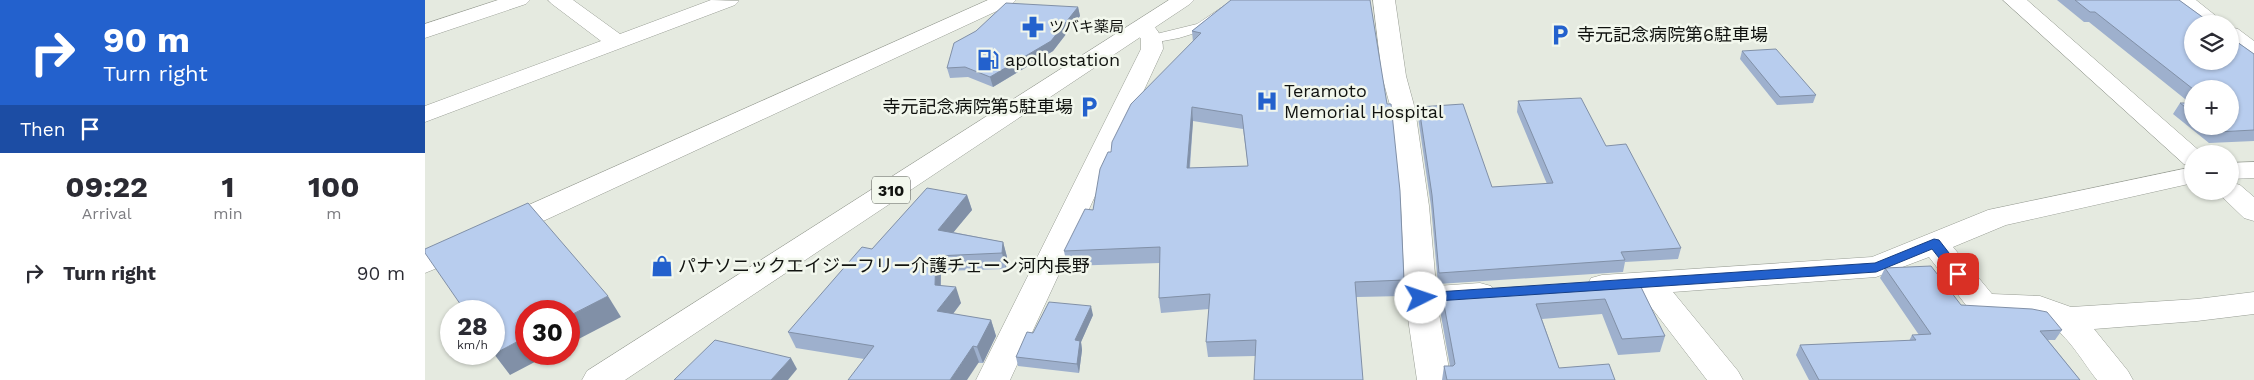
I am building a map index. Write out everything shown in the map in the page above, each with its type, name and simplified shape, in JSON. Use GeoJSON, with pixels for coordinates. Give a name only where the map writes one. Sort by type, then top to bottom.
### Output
{"type":"FeatureCollection","features":[{"type":"Feature","properties":{"kind":"main road"},"geometry":{"type":"LineString","coordinates":[[425,31],[519,0]]}},
{"type":"Feature","properties":{"kind":"main road"},"geometry":{"type":"LineString","coordinates":[[559,0],[617,42]]}},
{"type":"Feature","properties":{"kind":"main road"},"geometry":{"type":"LineString","coordinates":[[425,263],[1005,0]]}},
{"type":"Feature","properties":{"kind":"main road","name":"310"},"geometry":{"type":"LineString","coordinates":[[599,380],[1148,33],[1183,0]]}},
{"type":"Feature","properties":{"kind":"main road"},"geometry":{"type":"LineString","coordinates":[[1383,0],[1394,76],[1403,109],[1415,206],[1421,298],[1433,380]]}},
{"type":"Feature","properties":{"kind":"main road"},"geometry":{"type":"LineString","coordinates":[[2014,0],[2184,150]]}},
{"type":"Feature","properties":{"kind":"main road"},"geometry":{"type":"LineString","coordinates":[[2182,0],[2203,15]]}},
{"type":"Feature","properties":{"kind":"main road"},"geometry":{"type":"LineString","coordinates":[[425,115],[728,1]]}},
{"type":"Feature","properties":{"kind":"main road"},"geometry":{"type":"LineString","coordinates":[[993,380],[1106,147],[1151,49],[1148,33]]}},
{"type":"Feature","properties":{"kind":"main road"},"geometry":{"type":"LineString","coordinates":[[2239,40],[2254,51]]}},
{"type":"Feature","properties":{"kind":"main road"},"geometry":{"type":"LineString","coordinates":[[2239,171],[2254,170]]}},
{"type":"Feature","properties":{"kind":"main road"},"geometry":{"type":"LineString","coordinates":[[1580,287],[1876,267],[1999,217],[2184,176]]}},
{"type":"Feature","properties":{"kind":"main road"},"geometry":{"type":"LineString","coordinates":[[2239,199],[2254,212]]}},
{"type":"Feature","properties":{"kind":"main road"},"geometry":{"type":"LineString","coordinates":[[1934,243],[1983,305],[2040,307],[2068,319],[2197,310],[2254,303]]}},
{"type":"Feature","properties":{"kind":"main road"},"geometry":{"type":"LineString","coordinates":[[1649,282],[1726,380]]}},
{"type":"Feature","properties":{"kind":"main road"},"geometry":{"type":"LineString","coordinates":[[1421,298],[1511,292]]}},
{"type":"Feature","properties":{"kind":"main road"},"geometry":{"type":"LineString","coordinates":[[2068,319],[2116,380]]}},
{"type":"Feature","properties":{"kind":"lane"},"geometry":{"type":"LineString","coordinates":[[1148,33],[1179,34],[1201,27],[1241,0]]}},
{"type":"Feature","properties":{"kind":"building"},"geometry":{"type":"Polygon","coordinates":[[[1231,0],[1370,0],[1387,104],[1391,104],[1400,191],[1404,280],[1355,282],[1363,380],[1254,380],[1256,340],[1206,342],[1210,294],[1159,298],[1160,247],[1064,251],[1085,209],[1093,210],[1100,169],[1108,152],[1111,152],[1112,142],[1131,104],[1201,33],[1192,31],[1231,0]],[[1192,107],[1187,168],[1248,166],[1242,115],[1192,107]]]}},
{"type":"Feature","properties":{"kind":"building"},"geometry":{"type":"Polygon","coordinates":[[[2075,0],[2179,0],[2200,15],[2184,15],[2184,70],[2239,70],[2239,43],[2254,54],[2254,130],[2239,131],[2239,80],[2184,80],[2184,82],[2095,12],[2090,12],[2075,0]]]}},
{"type":"Feature","properties":{"kind":"building"},"geometry":{"type":"Polygon","coordinates":[[[1006,3],[1078,7],[1051,41],[990,77],[965,67],[947,68],[954,43],[976,31],[1006,3]]]}},
{"type":"Feature","properties":{"kind":"building"},"geometry":{"type":"Polygon","coordinates":[[[1776,49],[1816,95],[1780,97],[1742,51],[1776,49]]]}},
{"type":"Feature","properties":{"kind":"building"},"geometry":{"type":"Polygon","coordinates":[[[1581,98],[1606,146],[1626,144],[1681,248],[1621,252],[1625,260],[1439,273],[1432,195],[1419,107],[1463,104],[1492,187],[1553,183],[1518,101],[1581,98]]]}},
{"type":"Feature","properties":{"kind":"building"},"geometry":{"type":"Polygon","coordinates":[[[927,188],[967,195],[938,230],[1003,242],[1002,253],[936,256],[935,285],[956,287],[937,311],[991,320],[977,347],[973,346],[950,380],[848,380],[874,346],[788,332],[862,247],[872,249],[927,188]]]}},
{"type":"Feature","properties":{"kind":"building"},"geometry":{"type":"Polygon","coordinates":[[[528,203],[608,296],[580,310],[580,300],[515,300],[515,343],[505,348],[505,300],[457,300],[425,253],[425,249],[528,203]]]}},
{"type":"Feature","properties":{"kind":"building"},"geometry":{"type":"Polygon","coordinates":[[[1931,266],[1961,305],[2032,309],[2047,312],[2062,330],[2040,331],[2080,380],[1819,380],[1800,345],[1916,340],[1912,335],[1931,334],[1885,268],[1931,266]]]}},
{"type":"Feature","properties":{"kind":"building"},"geometry":{"type":"Polygon","coordinates":[[[1638,281],[1665,336],[1622,339],[1605,299],[1536,304],[1559,368],[1609,364],[1615,380],[1447,380],[1444,366],[1453,366],[1455,364],[1442,294],[1638,281]]]}},
{"type":"Feature","properties":{"kind":"building"},"geometry":{"type":"Polygon","coordinates":[[[1049,302],[1091,306],[1075,340],[1080,341],[1077,364],[1016,357],[1027,332],[1033,333],[1049,302]]]}},
{"type":"Feature","properties":{"kind":"building"},"geometry":{"type":"Polygon","coordinates":[[[715,340],[791,358],[771,380],[674,380],[715,340]]]}},
{"type":"Feature","properties":{"kind":"place","name":"ツバキ薬局"},"geometry":{"type":"Point","coordinates":[1033,27]}},
{"type":"Feature","properties":{"kind":"place","name":"寺元記念病院第6駐車場"},"geometry":{"type":"Point","coordinates":[1560,35]}},
{"type":"Feature","properties":{"kind":"place","name":"apollostation"},"geometry":{"type":"Point","coordinates":[988,60]}},
{"type":"Feature","properties":{"kind":"place","name":"Teramoto Memorial Hospital"},"geometry":{"type":"Point","coordinates":[1267,101]}},
{"type":"Feature","properties":{"kind":"place","name":"寺元記念病院第5駐車場"},"geometry":{"type":"Point","coordinates":[1089,107]}},
{"type":"Feature","properties":{"kind":"place","name":"パナソニックエイジーフリー介護チェーン河内長野"},"geometry":{"type":"Point","coordinates":[662,266]}},
{"type":"Feature","properties":{"kind":"route"},"geometry":{"type":"LineString","coordinates":[[1421,298],[1876,267],[1934,243],[1958,274]]}}]}
